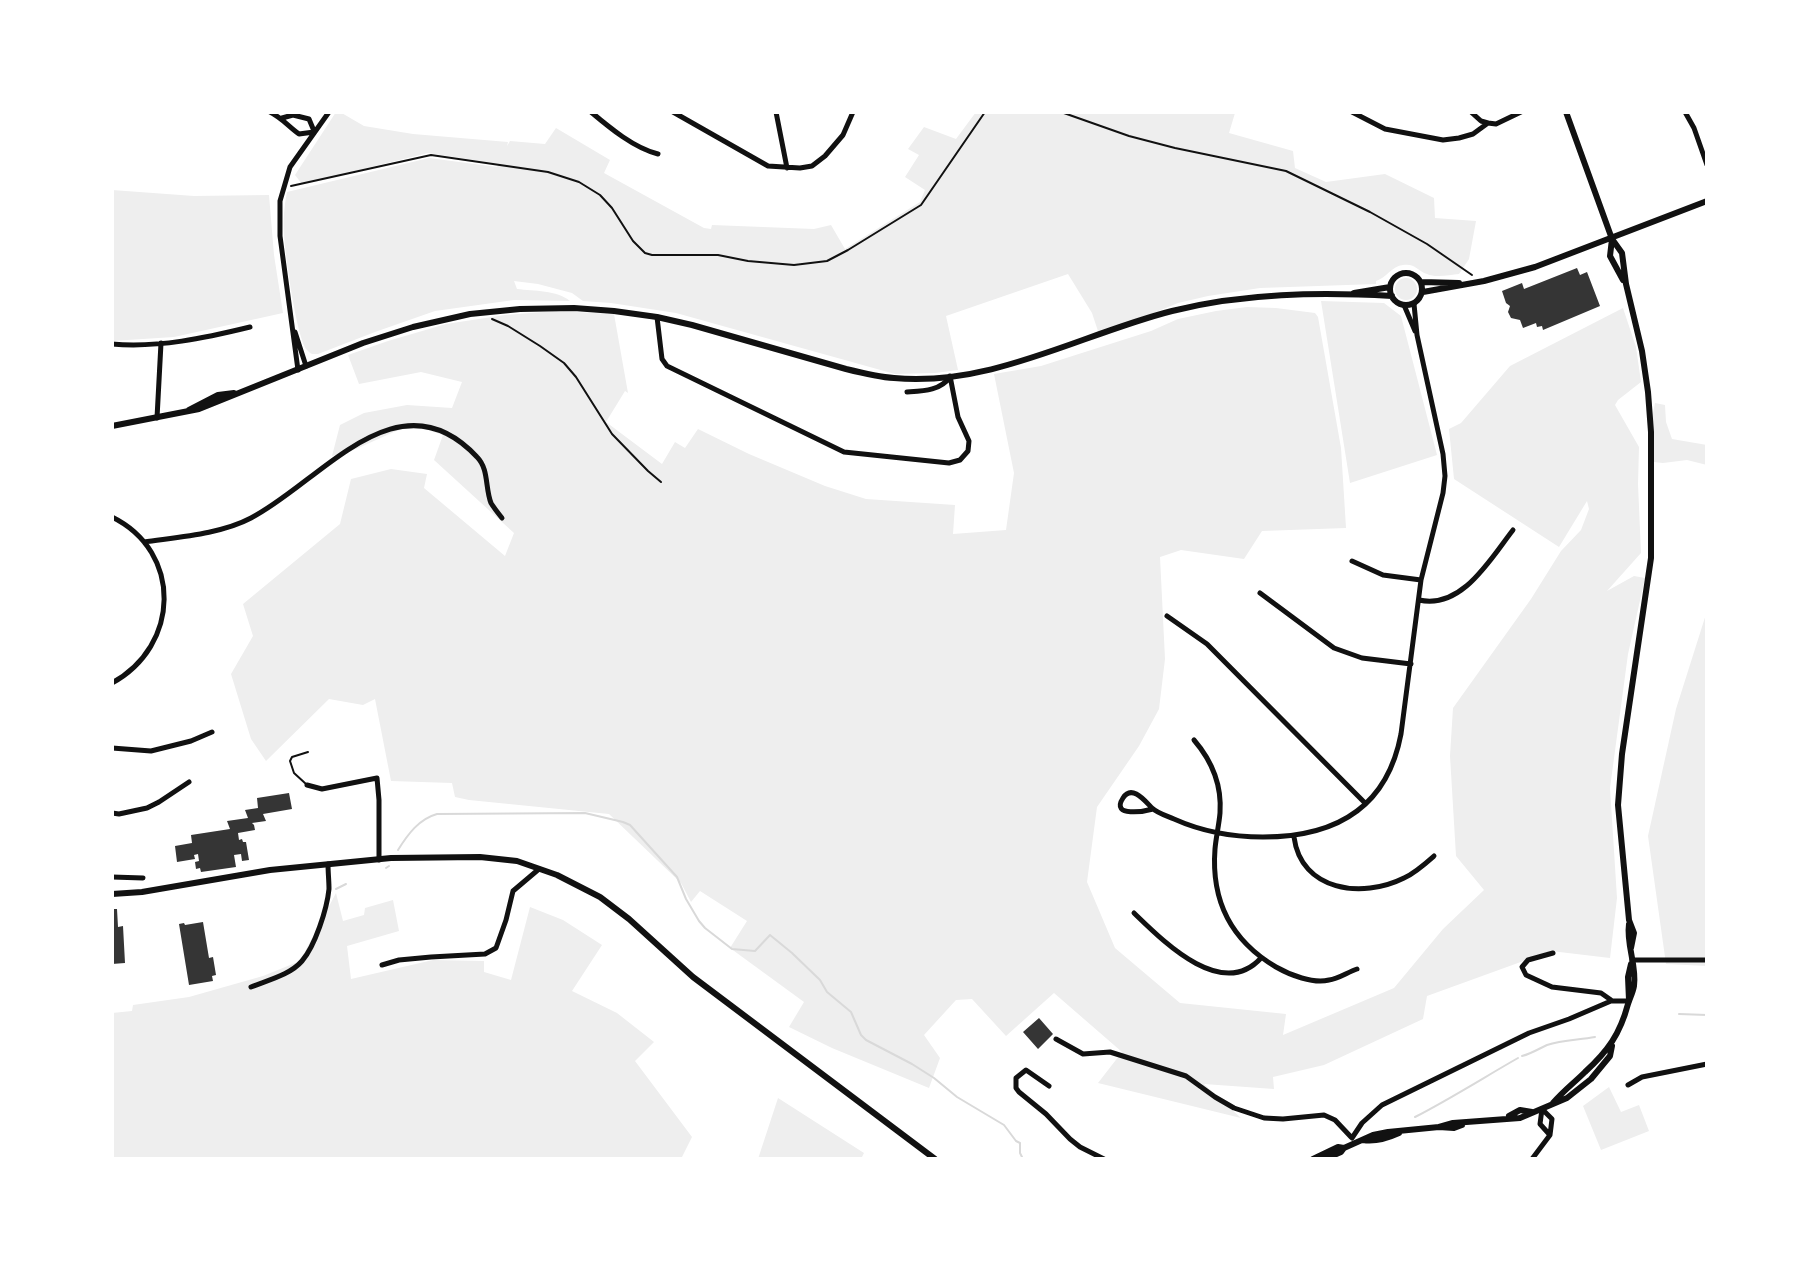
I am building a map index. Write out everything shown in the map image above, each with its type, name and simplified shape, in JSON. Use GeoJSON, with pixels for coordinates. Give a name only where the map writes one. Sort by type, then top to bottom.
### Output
{"type":"FeatureCollection","features":[{"type":"Feature","properties":{"kind":"street"},"geometry":{"type":"LineString","coordinates":[[270,112],[282,118],[299,134],[315,131]]}},
{"type":"Feature","properties":{"kind":"street"},"geometry":{"type":"LineString","coordinates":[[298,370],[279,209],[282,188],[290,167],[329,112]]}},
{"type":"Feature","properties":{"kind":"street"},"geometry":{"type":"LineString","coordinates":[[591,112],[625,137],[658,154]]}},
{"type":"Feature","properties":{"kind":"street"},"geometry":{"type":"LineString","coordinates":[[673,112],[768,166],[787,168],[812,166],[825,156],[843,135],[853,112]]}},
{"type":"Feature","properties":{"kind":"street"},"geometry":{"type":"LineString","coordinates":[[776,112],[787,168]]}},
{"type":"Feature","properties":{"kind":"street"},"geometry":{"type":"LineString","coordinates":[[1352,112],[1385,129],[1443,140],[1473,134],[1488,123]]}},
{"type":"Feature","properties":{"kind":"street"},"geometry":{"type":"LineString","coordinates":[[1471,112],[1481,121],[1496,124],[1521,112]]}},
{"type":"Feature","properties":{"kind":"street"},"geometry":{"type":"LineString","coordinates":[[1325,1159],[1356,1140],[1388,1132],[1454,1128],[1469,1123],[1520,1118],[1567,1098],[1591,1079],[1610,1056],[1629,1001],[1628,977],[1632,960],[1627,934],[1629,920],[1618,805],[1622,754],[1649,578],[1651,432],[1646,372],[1622,253],[1612,239],[1566,112]]}},
{"type":"Feature","properties":{"kind":"street"},"geometry":{"type":"LineString","coordinates":[[1685,112],[1707,165]]}},
{"type":"Feature","properties":{"kind":"street"},"geometry":{"type":"LineString","coordinates":[[282,118],[293,115],[309,119],[315,131]]}},
{"type":"Feature","properties":{"kind":"street"},"geometry":{"type":"LineString","coordinates":[[1423,292],[1535,267],[1707,201]]}},
{"type":"Feature","properties":{"kind":"street"},"geometry":{"type":"LineString","coordinates":[[1612,239],[1610,256],[1626,284]]}},
{"type":"Feature","properties":{"kind":"street"},"geometry":{"type":"LineString","coordinates":[[1404,272],[1414,274],[1422,282],[1423,292],[1414,304],[1399,304],[1392,296],[1390,287],[1395,277],[1404,272]]}},
{"type":"Feature","properties":{"kind":"street"},"geometry":{"type":"LineString","coordinates":[[1422,282],[1466,284]]}},
{"type":"Feature","properties":{"kind":"street"},"geometry":{"type":"LineString","coordinates":[[1342,295],[1390,287]]}},
{"type":"Feature","properties":{"kind":"street"},"geometry":{"type":"LineString","coordinates":[[112,426],[186,412],[218,395],[242,392],[391,333],[478,313],[574,308],[634,313],[697,326],[823,364],[869,375],[903,378],[950,376],[1018,362],[1136,321],[1206,303],[1264,297],[1392,296]]}},
{"type":"Feature","properties":{"kind":"street"},"geometry":{"type":"LineString","coordinates":[[1153,809],[1127,813],[1122,800],[1136,793],[1153,809],[1177,821],[1217,834],[1294,837],[1341,822],[1377,793],[1397,754],[1421,580],[1445,476],[1417,335],[1414,304]]}},
{"type":"Feature","properties":{"kind":"street"},"geometry":{"type":"LineString","coordinates":[[1404,305],[1417,335]]}},
{"type":"Feature","properties":{"kind":"street"},"geometry":{"type":"LineString","coordinates":[[291,316],[306,366]]}},
{"type":"Feature","properties":{"kind":"street"},"geometry":{"type":"LineString","coordinates":[[657,317],[662,359],[667,366],[844,452],[949,463],[960,460],[968,451],[969,441],[958,417],[950,376]]}},
{"type":"Feature","properties":{"kind":"street"},"geometry":{"type":"LineString","coordinates":[[112,344],[161,343],[250,327]]}},
{"type":"Feature","properties":{"kind":"street"},"geometry":{"type":"LineString","coordinates":[[157,419],[161,343]]}},
{"type":"Feature","properties":{"kind":"street"},"geometry":{"type":"LineString","coordinates":[[907,392],[937,388],[945,384],[950,376]]}},
{"type":"Feature","properties":{"kind":"street"},"geometry":{"type":"LineString","coordinates":[[146,545],[242,523],[265,511],[362,440],[410,425],[441,430],[477,457],[482,464],[492,504],[502,518]]}},
{"type":"Feature","properties":{"kind":"street"},"geometry":{"type":"LineString","coordinates":[[112,517],[139,535],[158,566],[163,589],[160,628],[152,646],[139,663],[112,683]]}},
{"type":"Feature","properties":{"kind":"street"},"geometry":{"type":"LineString","coordinates":[[1419,600],[1430,602],[1455,594],[1479,572],[1513,530]]}},
{"type":"Feature","properties":{"kind":"street"},"geometry":{"type":"LineString","coordinates":[[1352,561],[1383,575],[1421,580]]}},
{"type":"Feature","properties":{"kind":"street"},"geometry":{"type":"LineString","coordinates":[[1260,593],[1334,648],[1362,658],[1411,664]]}},
{"type":"Feature","properties":{"kind":"street"},"geometry":{"type":"LineString","coordinates":[[1167,616],[1207,644],[1365,803]]}},
{"type":"Feature","properties":{"kind":"street"},"geometry":{"type":"LineString","coordinates":[[112,748],[151,751],[212,732]]}},
{"type":"Feature","properties":{"kind":"street"},"geometry":{"type":"LineString","coordinates":[[1194,740],[1206,754],[1219,788],[1215,882],[1232,926],[1261,958],[1283,972],[1321,981],[1357,969]]}},
{"type":"Feature","properties":{"kind":"street"},"geometry":{"type":"LineString","coordinates":[[307,785],[322,789],[377,778],[379,860]]}},
{"type":"Feature","properties":{"kind":"street"},"geometry":{"type":"LineString","coordinates":[[112,813],[147,808],[189,782]]}},
{"type":"Feature","properties":{"kind":"street"},"geometry":{"type":"LineString","coordinates":[[1294,837],[1295,848],[1307,869],[1318,878],[1350,889],[1374,888],[1405,878],[1434,856]]}},
{"type":"Feature","properties":{"kind":"street"},"geometry":{"type":"LineString","coordinates":[[112,894],[328,864],[432,857],[517,861],[574,882],[600,897],[693,977],[935,1159]]}},
{"type":"Feature","properties":{"kind":"street"},"geometry":{"type":"LineString","coordinates":[[251,987],[283,974],[302,962],[324,912],[329,889],[328,864]]}},
{"type":"Feature","properties":{"kind":"street"},"geometry":{"type":"LineString","coordinates":[[382,965],[412,959],[485,954],[496,948],[513,891],[539,869]]}},
{"type":"Feature","properties":{"kind":"street"},"geometry":{"type":"LineString","coordinates":[[112,877],[143,878]]}},
{"type":"Feature","properties":{"kind":"street"},"geometry":{"type":"LineString","coordinates":[[1134,913],[1184,957],[1202,966],[1235,973],[1253,967],[1261,958]]}},
{"type":"Feature","properties":{"kind":"street"},"geometry":{"type":"LineString","coordinates":[[1553,953],[1528,960],[1522,967],[1526,975],[1552,987],[1601,993],[1611,1001]]}},
{"type":"Feature","properties":{"kind":"street"},"geometry":{"type":"LineString","coordinates":[[1632,960],[1707,960]]}},
{"type":"Feature","properties":{"kind":"street"},"geometry":{"type":"LineString","coordinates":[[1356,1140],[1362,1123],[1382,1105],[1529,1033],[1611,1001],[1629,1001]]}},
{"type":"Feature","properties":{"kind":"street"},"geometry":{"type":"LineString","coordinates":[[1056,1039],[1083,1054],[1110,1052],[1186,1076],[1234,1108],[1264,1118],[1324,1115],[1335,1120],[1356,1140]]}},
{"type":"Feature","properties":{"kind":"street"},"geometry":{"type":"LineString","coordinates":[[1628,1085],[1642,1077],[1707,1064]]}},
{"type":"Feature","properties":{"kind":"street"},"geometry":{"type":"LineString","coordinates":[[1049,1086],[1026,1070],[1016,1078],[1019,1092],[1070,1139],[1104,1159]]}},
{"type":"Feature","properties":{"kind":"street"},"geometry":{"type":"LineString","coordinates":[[1532,1159],[1550,1135],[1552,1119],[1542,1109]]}},
{"type":"Feature","properties":{"kind":"street"},"geometry":{"type":"LineString","coordinates":[[1542,1109],[1540,1124],[1550,1135]]}},
{"type":"Feature","properties":{"kind":"street"},"geometry":{"type":"LineString","coordinates":[[1313,1159],[1338,1147],[1344,1148]]}},
{"type":"Feature","properties":{"kind":"lane"},"geometry":{"type":"LineString","coordinates":[[307,785],[294,773],[290,761],[292,757],[308,752]]}},
{"type":"Feature","properties":{"kind":"path"},"geometry":{"type":"LineString","coordinates":[[282,188],[431,155],[548,172],[579,182],[607,201],[633,241],[645,253],[652,255],[718,255],[794,265],[816,263],[848,250],[921,205],[985,112]]}},
{"type":"Feature","properties":{"kind":"path"},"geometry":{"type":"LineString","coordinates":[[1061,112],[1144,140],[1286,171],[1427,244],[1469,271],[1478,282]]}},
{"type":"Feature","properties":{"kind":"path"},"geometry":{"type":"LineString","coordinates":[[478,313],[508,326],[564,363],[612,434],[661,482]]}},
{"type":"Feature","properties":{"kind":"shaded area"},"geometry":{"type":"Polygon","coordinates":[[[336,112],[364,126],[413,134],[508,142],[507,146],[510,141],[545,144],[556,128],[610,160],[604,173],[704,228],[711,229],[712,225],[814,229],[831,225],[845,249],[920,202],[925,190],[905,177],[919,155],[908,149],[924,127],[956,139],[976,112],[1232,112],[1235,113],[1229,133],[1293,151],[1295,168],[1326,182],[1385,174],[1434,198],[1435,218],[1476,221],[1469,259],[1459,274],[1434,276],[1411,265],[1403,265],[1376,281],[1376,284],[1260,288],[1208,296],[1178,303],[1098,331],[1092,313],[1068,274],[946,316],[958,370],[935,373],[895,374],[676,313],[583,301],[572,293],[514,281],[517,289],[552,293],[570,301],[514,300],[435,311],[313,354],[303,343],[289,277],[284,230],[287,192],[429,158],[497,167],[499,164],[428,153],[302,184],[295,175],[336,112]]]}},
{"type":"Feature","properties":{"kind":"shaded area"},"geometry":{"type":"Polygon","coordinates":[[[112,190],[194,196],[269,195],[283,313],[174,337],[112,341],[112,190]]]}},
{"type":"Feature","properties":{"kind":"shaded area"},"geometry":{"type":"Polygon","coordinates":[[[1406,278],[1414,281],[1417,289],[1414,297],[1406,300],[1398,297],[1395,289],[1398,281],[1406,278]]]}},
{"type":"Feature","properties":{"kind":"shaded area"},"geometry":{"type":"Polygon","coordinates":[[[1321,301],[1384,303],[1401,316],[1437,455],[1350,483],[1321,301]]]}},
{"type":"Feature","properties":{"kind":"shaded area"},"geometry":{"type":"Polygon","coordinates":[[[1247,307],[1315,313],[1318,317],[1341,448],[1346,528],[1262,531],[1244,559],[1181,550],[1160,557],[1165,659],[1159,709],[1139,746],[1097,807],[1087,882],[1115,948],[1180,1003],[1286,1014],[1283,1035],[1394,988],[1443,929],[1484,890],[1456,856],[1450,756],[1453,708],[1531,599],[1561,551],[1581,530],[1589,509],[1587,501],[1559,547],[1454,479],[1449,429],[1461,423],[1510,366],[1623,308],[1636,347],[1641,382],[1615,405],[1639,447],[1641,553],[1607,591],[1634,576],[1645,578],[1628,654],[1610,788],[1617,898],[1610,958],[1551,951],[1427,996],[1423,1019],[1324,1065],[1273,1077],[1274,1089],[1204,1084],[1241,1118],[1098,1083],[1122,1052],[1054,993],[1006,1036],[972,999],[956,1000],[924,1035],[940,1058],[929,1088],[789,1027],[804,1002],[730,948],[747,921],[700,891],[691,902],[681,883],[609,814],[469,800],[455,797],[452,783],[391,781],[375,699],[363,705],[329,699],[266,761],[251,739],[231,674],[253,636],[243,604],[340,524],[351,479],[391,469],[427,474],[424,488],[505,556],[514,533],[434,460],[443,435],[416,426],[332,456],[340,425],[364,413],[407,405],[452,408],[462,382],[421,372],[359,384],[348,355],[446,324],[556,311],[614,314],[628,393],[625,391],[606,422],[662,464],[675,442],[685,448],[698,429],[825,486],[866,499],[955,505],[953,534],[1006,530],[1014,473],[994,374],[1041,366],[1151,331],[1178,319],[1247,307]]]}},
{"type":"Feature","properties":{"kind":"shaded area"},"geometry":{"type":"Polygon","coordinates":[[[1655,403],[1665,405],[1666,422],[1672,439],[1707,445],[1707,465],[1687,460],[1654,462],[1651,423],[1655,403]]]}},
{"type":"Feature","properties":{"kind":"shaded area"},"geometry":{"type":"Polygon","coordinates":[[[1707,611],[1707,966],[1666,964],[1648,836],[1676,709],[1707,611]]]}},
{"type":"Feature","properties":{"kind":"shaded area"},"geometry":{"type":"Polygon","coordinates":[[[336,893],[343,921],[364,915],[365,908],[393,900],[399,931],[347,946],[351,979],[433,960],[484,961],[484,972],[511,980],[530,907],[563,920],[602,945],[572,991],[617,1013],[654,1042],[635,1061],[692,1137],[681,1159],[112,1159],[112,1013],[132,1011],[133,1005],[189,997],[263,976],[300,961],[336,893]]]}},
{"type":"Feature","properties":{"kind":"shaded area"},"geometry":{"type":"Polygon","coordinates":[[[1609,1087],[1621,1112],[1639,1105],[1649,1131],[1601,1150],[1583,1106],[1609,1087]]]}},
{"type":"Feature","properties":{"kind":"shaded area"},"geometry":{"type":"Polygon","coordinates":[[[778,1098],[864,1153],[862,1157],[865,1159],[758,1159],[778,1098]]]}},
{"type":"Feature","properties":{"kind":"building"},"geometry":{"type":"Polygon","coordinates":[[[1577,268],[1580,275],[1587,272],[1600,306],[1543,330],[1536,323],[1523,328],[1520,320],[1511,318],[1508,312],[1510,306],[1502,291],[1522,283],[1524,289],[1577,268]]]}},
{"type":"Feature","properties":{"kind":"building"},"geometry":{"type":"Polygon","coordinates":[[[289,793],[292,809],[263,814],[266,821],[252,823],[255,830],[238,833],[239,840],[246,842],[249,860],[242,861],[241,854],[234,855],[236,867],[201,872],[200,868],[196,869],[198,854],[194,855],[195,859],[177,862],[175,846],[192,843],[191,835],[230,829],[227,821],[248,818],[245,810],[258,808],[257,798],[289,793]]]}},
{"type":"Feature","properties":{"kind":"building"},"geometry":{"type":"Polygon","coordinates":[[[112,909],[117,909],[118,927],[123,926],[125,963],[112,964],[112,909]]]}},
{"type":"Feature","properties":{"kind":"building"},"geometry":{"type":"Polygon","coordinates":[[[203,922],[209,958],[213,957],[216,975],[212,976],[213,981],[189,985],[179,924],[203,922]]]}},
{"type":"Feature","properties":{"kind":"building"},"geometry":{"type":"Polygon","coordinates":[[[1039,1018],[1053,1034],[1038,1049],[1023,1032],[1039,1018]]]}},
{"type":"Feature","properties":{"kind":"waterway"},"geometry":{"type":"LineString","coordinates":[[398,850],[414,828],[437,814],[585,813],[630,825],[677,877],[686,899],[705,928],[732,949],[755,951],[770,935],[851,1012],[866,1040],[912,1064],[957,1097],[1004,1125],[1020,1143],[1023,1159]]}},
{"type":"Feature","properties":{"kind":"waterway"},"geometry":{"type":"LineString","coordinates":[[336,889],[346,884]]}},
{"type":"Feature","properties":{"kind":"waterway"},"geometry":{"type":"LineString","coordinates":[[1679,1014],[1707,1015]]}},
{"type":"Feature","properties":{"kind":"waterway"},"geometry":{"type":"LineString","coordinates":[[1522,1056],[1553,1043],[1595,1037]]}},
{"type":"Feature","properties":{"kind":"waterway"},"geometry":{"type":"LineString","coordinates":[[1415,1117],[1518,1058]]}}]}
